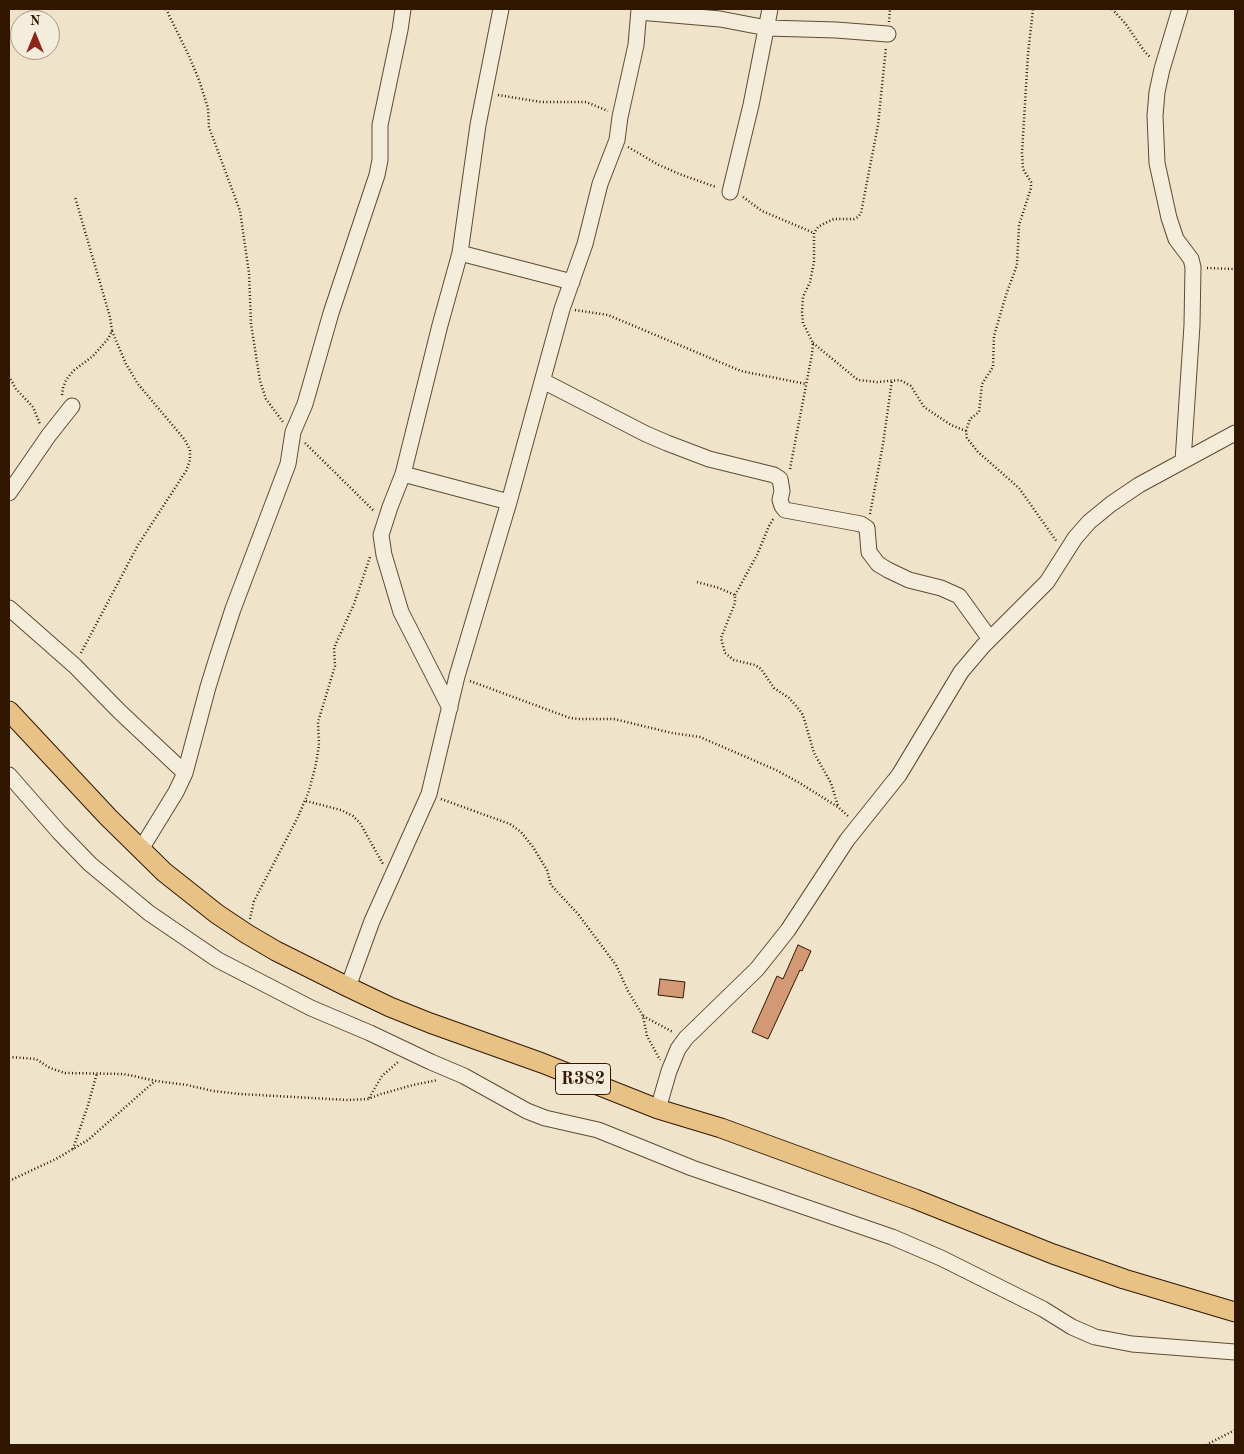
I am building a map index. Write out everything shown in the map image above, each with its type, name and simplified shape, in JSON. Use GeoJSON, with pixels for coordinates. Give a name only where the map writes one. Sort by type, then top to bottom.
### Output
{"type":"FeatureCollection","features":[{"type":"Feature","properties":{"kind":"main road","name":"R382"},"geometry":{"type":"LineString","coordinates":[[9,711],[108,817],[164,872],[217,914],[246,934],[348,988],[390,1007],[542,1063],[658,1109],[721,1128],[915,1199],[1053,1254],[1235,1312]]}},
{"type":"Feature","properties":{"kind":"street"},"geometry":{"type":"LineString","coordinates":[[142,849],[176,792],[185,773],[208,687],[233,609],[288,464],[293,432],[305,404],[331,313],[377,175],[380,160],[381,118],[403,9]]}},
{"type":"Feature","properties":{"kind":"street"},"geometry":{"type":"LineString","coordinates":[[450,708],[401,612],[382,536],[403,474],[460,253],[474,151],[501,9]]}},
{"type":"Feature","properties":{"kind":"street"},"geometry":{"type":"LineString","coordinates":[[730,192],[751,105],[770,9]]}},
{"type":"Feature","properties":{"kind":"street"},"geometry":{"type":"LineString","coordinates":[[1180,9],[1162,69],[1157,92],[1155,116],[1157,163],[1172,230],[1176,240],[1191,259],[1193,267],[1192,325],[1183,461]]}},
{"type":"Feature","properties":{"kind":"street"},"geometry":{"type":"LineString","coordinates":[[348,988],[372,921],[429,794],[457,676],[509,502],[562,309],[584,244],[600,184],[617,140],[620,117],[631,73],[639,11],[720,19],[767,28],[888,34]]}},
{"type":"Feature","properties":{"kind":"street"},"geometry":{"type":"LineString","coordinates":[[460,253],[572,282]]}},
{"type":"Feature","properties":{"kind":"street"},"geometry":{"type":"LineString","coordinates":[[543,381],[646,434],[709,459],[774,475],[780,479],[782,506],[785,510],[855,522],[867,528],[870,552],[878,564],[909,580],[941,588],[959,596],[990,639]]}},
{"type":"Feature","properties":{"kind":"street"},"geometry":{"type":"LineString","coordinates":[[9,493],[67,412]]}},
{"type":"Feature","properties":{"kind":"street"},"geometry":{"type":"LineString","coordinates":[[658,1109],[668,1071],[678,1049],[686,1038],[757,969],[788,930],[847,840],[899,775],[961,672],[990,639],[1047,582],[1089,522],[1139,485],[1219,444],[1235,433]]}},
{"type":"Feature","properties":{"kind":"street"},"geometry":{"type":"LineString","coordinates":[[403,474],[509,502]]}},
{"type":"Feature","properties":{"kind":"street"},"geometry":{"type":"LineString","coordinates":[[9,608],[75,666],[118,711],[185,773]]}},
{"type":"Feature","properties":{"kind":"street"},"geometry":{"type":"LineString","coordinates":[[9,775],[58,832],[90,864],[149,912],[218,960],[311,1008],[464,1076],[527,1111],[545,1118],[598,1130],[692,1168],[892,1237],[941,1258],[1042,1309],[1072,1327],[1095,1337],[1132,1344],[1235,1352]]}},
{"type":"Feature","properties":{"kind":"path"},"geometry":{"type":"LineString","coordinates":[[166,9],[199,80],[208,108],[209,127],[240,211],[249,273],[251,324],[262,390],[272,409],[293,432],[370,507],[382,536],[374,547],[354,604],[334,648],[335,666],[333,677],[318,722],[319,745],[316,764],[305,801],[254,901],[246,934]]}},
{"type":"Feature","properties":{"kind":"path"},"geometry":{"type":"LineString","coordinates":[[780,479],[789,471],[812,354],[812,343],[803,323],[802,312],[804,297],[810,282],[814,262],[814,233],[818,227],[830,221],[843,218],[854,219],[861,213],[878,125],[890,9]]}},
{"type":"Feature","properties":{"kind":"path"},"geometry":{"type":"LineString","coordinates":[[1033,9],[1028,54],[1022,153],[1023,169],[1031,182],[1031,188],[1020,220],[1017,265],[994,336],[993,367],[982,384],[979,412],[970,419],[966,438],[978,452],[1019,488],[1066,554]]}},
{"type":"Feature","properties":{"kind":"path"},"geometry":{"type":"LineString","coordinates":[[1112,9],[1126,23],[1145,52],[1162,69]]}},
{"type":"Feature","properties":{"kind":"path"},"geometry":{"type":"LineString","coordinates":[[484,97],[502,95],[541,102],[586,102],[620,117]]}},
{"type":"Feature","properties":{"kind":"path"},"geometry":{"type":"LineString","coordinates":[[617,140],[637,153],[674,172],[730,192],[752,203],[762,211],[814,233]]}},
{"type":"Feature","properties":{"kind":"path"},"geometry":{"type":"LineString","coordinates":[[75,197],[110,317],[112,331],[126,364],[138,384],[185,440],[190,450],[190,460],[186,471],[138,545],[93,628],[75,666]]}},
{"type":"Feature","properties":{"kind":"path"},"geometry":{"type":"LineString","coordinates":[[1193,267],[1235,269]]}},
{"type":"Feature","properties":{"kind":"path"},"geometry":{"type":"LineString","coordinates":[[562,309],[608,315],[741,371],[806,384]]}},
{"type":"Feature","properties":{"kind":"path"},"geometry":{"type":"LineString","coordinates":[[67,412],[63,388],[66,380],[73,371],[93,356],[108,340],[112,331]]}},
{"type":"Feature","properties":{"kind":"path"},"geometry":{"type":"LineString","coordinates":[[812,343],[858,380],[877,382],[900,380],[905,382],[911,386],[924,408],[966,432]]}},
{"type":"Feature","properties":{"kind":"path"},"geometry":{"type":"LineString","coordinates":[[9,376],[16,389],[33,408],[41,425],[49,435]]}},
{"type":"Feature","properties":{"kind":"path"},"geometry":{"type":"LineString","coordinates":[[867,528],[883,444],[892,380]]}},
{"type":"Feature","properties":{"kind":"path"},"geometry":{"type":"LineString","coordinates":[[782,506],[769,526],[757,555],[735,595],[735,603],[721,638],[725,653],[734,660],[755,665],[761,669],[774,688],[789,698],[803,715],[814,753],[831,782],[838,806]]}},
{"type":"Feature","properties":{"kind":"path"},"geometry":{"type":"LineString","coordinates":[[697,582],[731,592],[735,595]]}},
{"type":"Feature","properties":{"kind":"path"},"geometry":{"type":"LineString","coordinates":[[457,676],[570,718],[580,720],[614,719],[672,733],[700,737],[776,770],[838,806],[858,826]]}},
{"type":"Feature","properties":{"kind":"path"},"geometry":{"type":"LineString","coordinates":[[429,794],[510,824],[521,832],[547,870],[550,885],[578,914],[616,964],[628,991],[643,1016],[651,1046],[668,1071]]}},
{"type":"Feature","properties":{"kind":"path"},"geometry":{"type":"LineString","coordinates":[[305,801],[341,810],[353,816],[360,823],[384,865],[394,873]]}},
{"type":"Feature","properties":{"kind":"path"},"geometry":{"type":"LineString","coordinates":[[643,1016],[686,1038]]}},
{"type":"Feature","properties":{"kind":"path"},"geometry":{"type":"LineString","coordinates":[[368,1099],[388,1070],[413,1052]]}},
{"type":"Feature","properties":{"kind":"path"},"geometry":{"type":"LineString","coordinates":[[9,1057],[36,1059],[50,1068],[65,1072],[124,1074],[232,1094],[348,1100],[368,1099],[413,1085],[464,1076]]}},
{"type":"Feature","properties":{"kind":"path"},"geometry":{"type":"LineString","coordinates":[[72,1150],[97,1073]]}},
{"type":"Feature","properties":{"kind":"path"},"geometry":{"type":"LineString","coordinates":[[9,1181],[72,1150],[102,1128],[156,1081]]}},
{"type":"Feature","properties":{"kind":"path"},"geometry":{"type":"LineString","coordinates":[[1206,1445],[1235,1430]]}},
{"type":"Feature","properties":{"kind":"building"},"geometry":{"type":"Polygon","coordinates":[[[798,945],[811,951],[802,971],[800,970],[768,1039],[752,1032],[777,976],[783,979],[798,945]]]}},
{"type":"Feature","properties":{"kind":"building"},"geometry":{"type":"Polygon","coordinates":[[[660,979],[685,982],[683,998],[658,995],[660,979]]]}}]}
